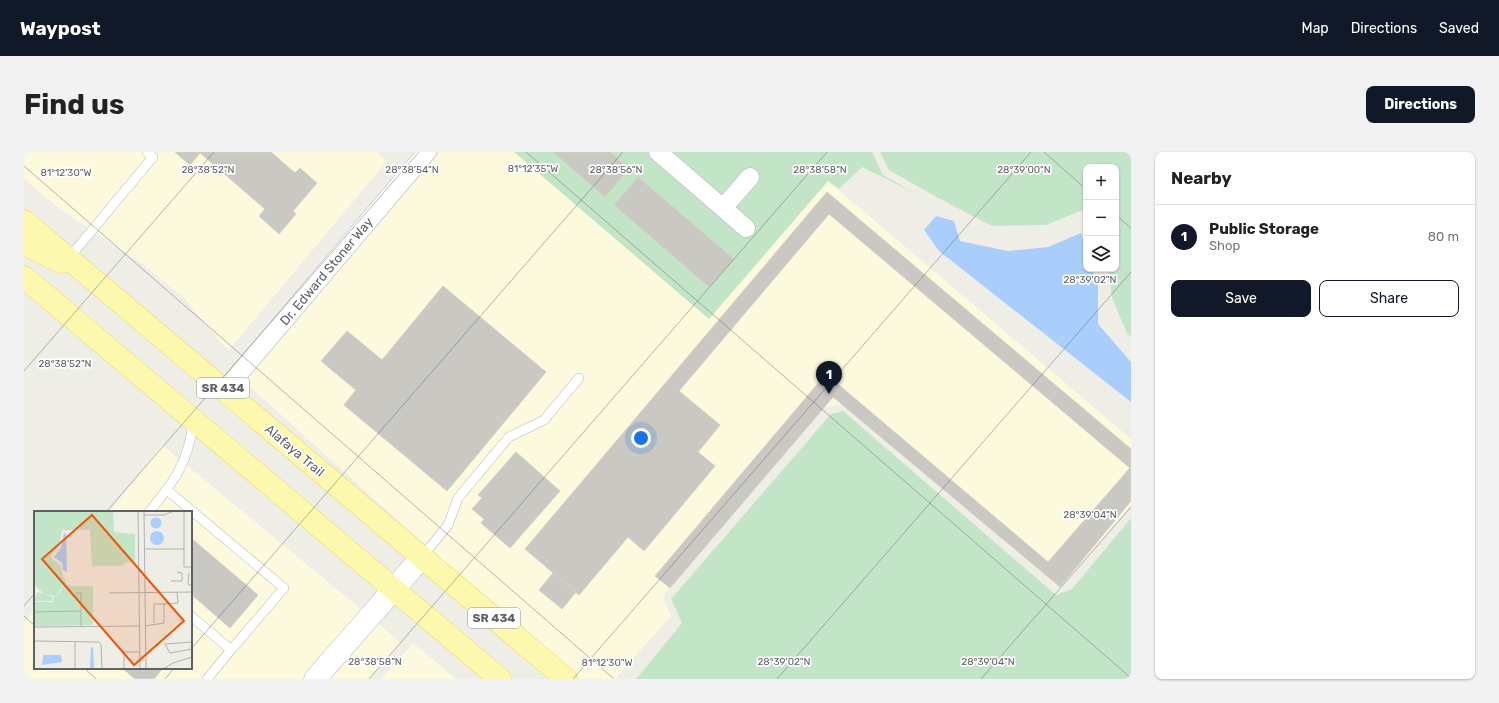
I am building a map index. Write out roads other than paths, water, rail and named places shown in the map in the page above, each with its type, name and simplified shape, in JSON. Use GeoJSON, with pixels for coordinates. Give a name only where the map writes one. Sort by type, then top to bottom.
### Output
{"type":"FeatureCollection","features":[{"type":"Feature","properties":{"kind":"main road","name":"Alafaya Trail"},"geometry":{"type":"LineString","coordinates":[[24,221],[566,679]]}},
{"type":"Feature","properties":{"kind":"main road"},"geometry":{"type":"LineString","coordinates":[[24,244],[89,276]]}},
{"type":"Feature","properties":{"kind":"main road","name":"SR 434"},"geometry":{"type":"LineString","coordinates":[[24,277],[500,679]]}},
{"type":"Feature","properties":{"kind":"street","name":"Dr. Edward Stoner Way"},"geometry":{"type":"LineString","coordinates":[[225,390],[427,152]]}},
{"type":"Feature","properties":{"kind":"street"},"geometry":{"type":"LineString","coordinates":[[658,152],[746,228]]}},
{"type":"Feature","properties":{"kind":"street"},"geometry":{"type":"LineString","coordinates":[[723,208],[750,177]]}},
{"type":"Feature","properties":{"kind":"street"},"geometry":{"type":"LineString","coordinates":[[315,679],[422,557]]}},
{"type":"Feature","properties":{"kind":"lane"},"geometry":{"type":"LineString","coordinates":[[69,258],[153,157],[147,152]]}},
{"type":"Feature","properties":{"kind":"lane"},"geometry":{"type":"LineString","coordinates":[[422,557],[448,526],[458,498],[509,437],[544,420],[579,378]]}},
{"type":"Feature","properties":{"kind":"lane"},"geometry":{"type":"LineString","coordinates":[[150,511],[167,490],[188,454],[194,420]]}},
{"type":"Feature","properties":{"kind":"lane"},"geometry":{"type":"LineString","coordinates":[[167,490],[284,588],[207,679]]}},
{"type":"Feature","properties":{"kind":"lane"},"geometry":{"type":"LineString","coordinates":[[192,617],[231,650]]}},
{"type":"Feature","properties":{"kind":"water"},"geometry":{"type":"Polygon","coordinates":[[[936,216],[954,221],[960,241],[1008,251],[1048,247],[1081,233],[1083,239],[1083,272],[1093,272],[1098,286],[1098,324],[1131,362],[1131,402],[939,251],[924,230],[936,216]]]}},
{"type":"Feature","properties":{"kind":"place","name":"Public Storage"},"geometry":{"type":"Point","coordinates":[829,394]}}]}
